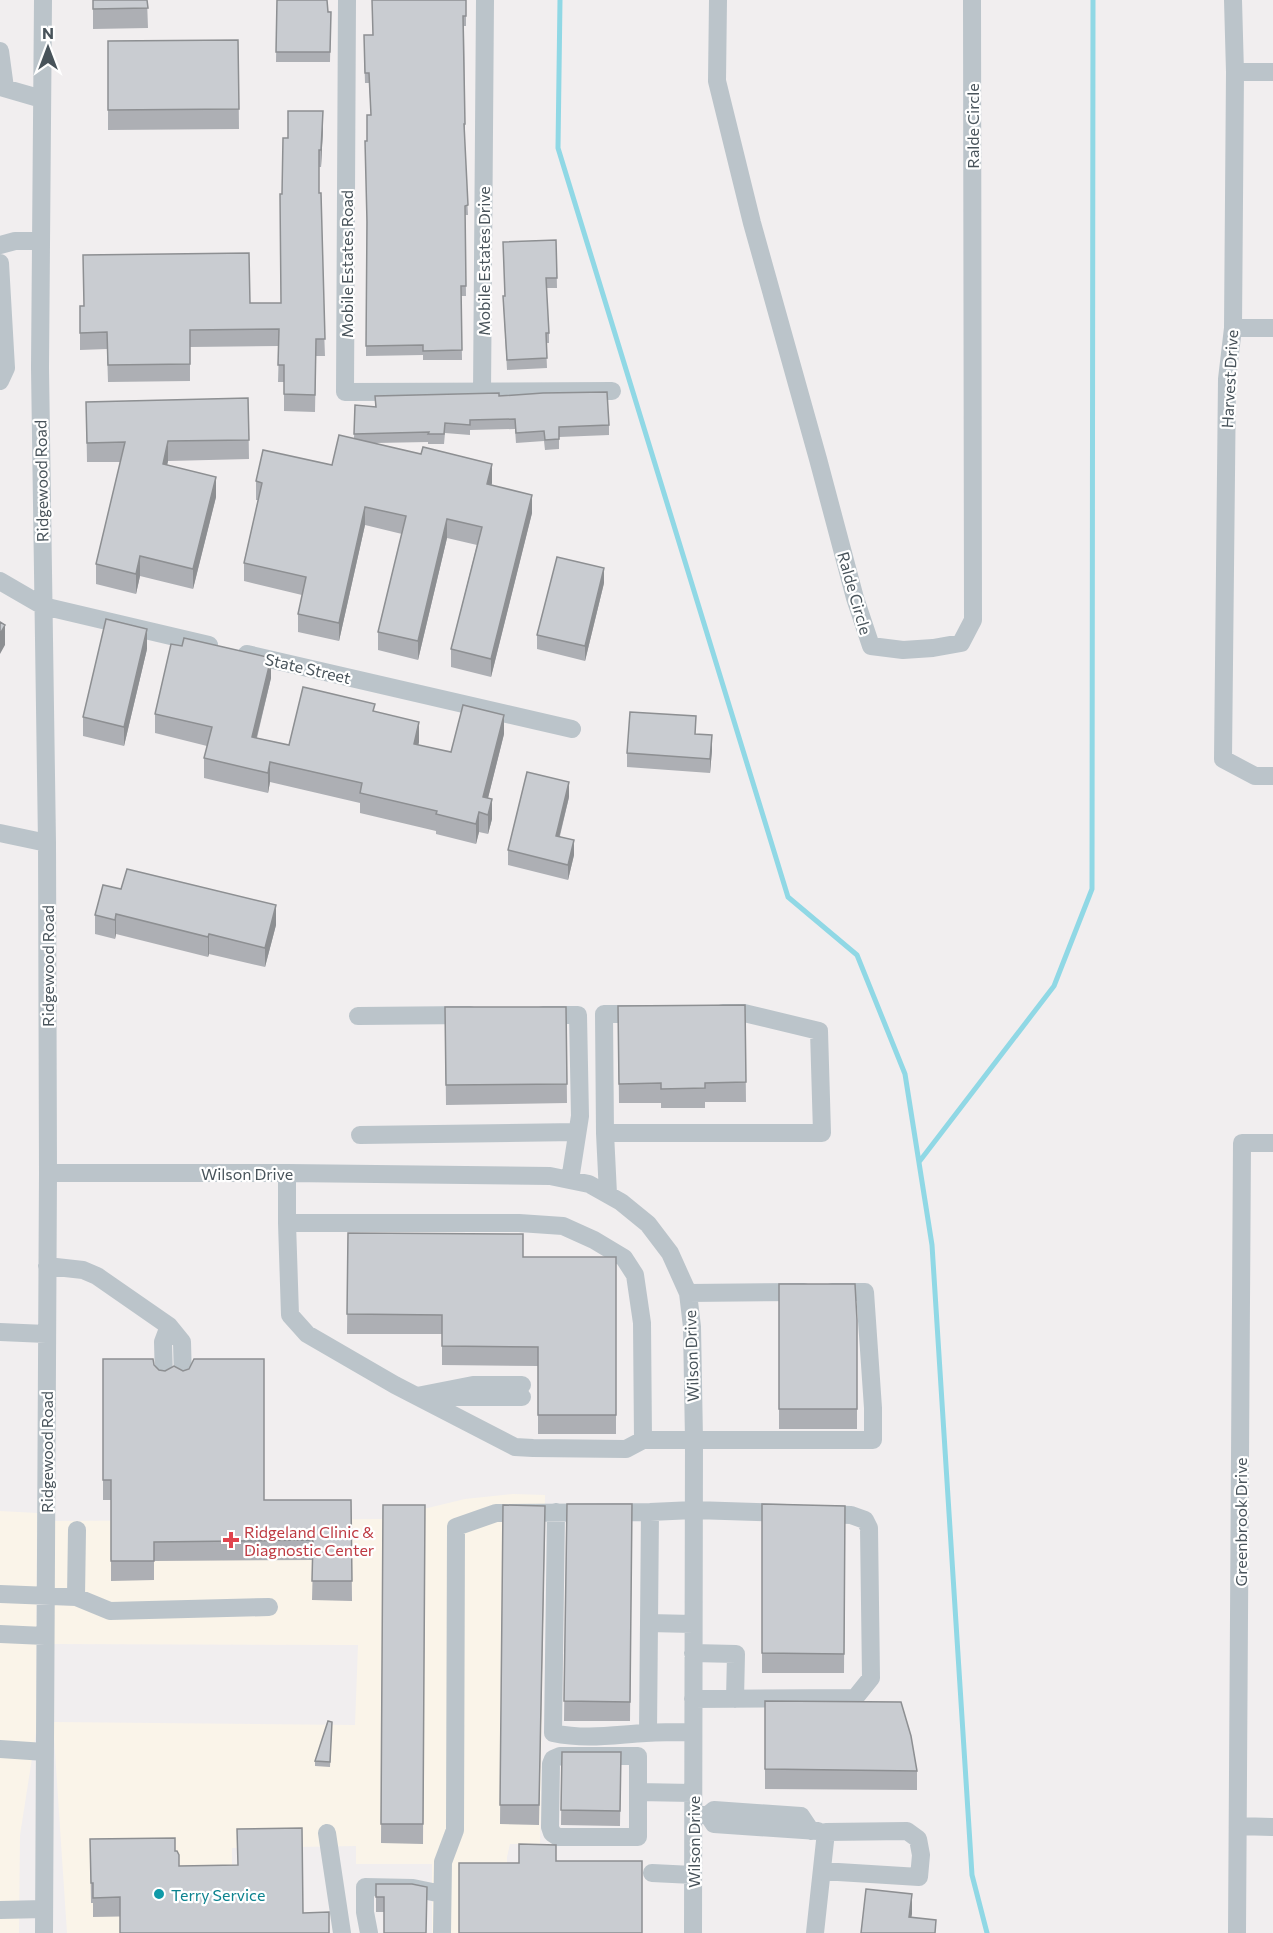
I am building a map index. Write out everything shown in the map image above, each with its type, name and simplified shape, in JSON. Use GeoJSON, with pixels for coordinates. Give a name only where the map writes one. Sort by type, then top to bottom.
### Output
{"type":"FeatureCollection","features":[{"type":"Feature","properties":{"kind":"street","name":"Ridgewood Road"},"geometry":{"type":"LineString","coordinates":[[42,0],[40,368],[47,843],[48,1173],[44,1933]]}},
{"type":"Feature","properties":{"kind":"street","name":"Mobile Estates Road"},"geometry":{"type":"LineString","coordinates":[[347,0],[345,392],[482,393]]}},
{"type":"Feature","properties":{"kind":"street","name":"Mobile Estates Drive"},"geometry":{"type":"LineString","coordinates":[[482,393],[485,0]]}},
{"type":"Feature","properties":{"kind":"street","name":"Ralde Circle"},"geometry":{"type":"LineString","coordinates":[[718,0],[717,81],[752,224],[855,598],[871,646],[903,650],[961,643],[973,620],[972,0]]}},
{"type":"Feature","properties":{"kind":"street","name":"Harvest Drive"},"geometry":{"type":"LineString","coordinates":[[1233,0],[1235,72],[1233,328],[1227,379],[1223,759],[1255,776],[1273,776]]}},
{"type":"Feature","properties":{"kind":"street"},"geometry":{"type":"LineString","coordinates":[[0,51],[2,87],[42,99]]}},
{"type":"Feature","properties":{"kind":"street"},"geometry":{"type":"LineString","coordinates":[[1235,72],[1273,72]]}},
{"type":"Feature","properties":{"kind":"street"},"geometry":{"type":"LineString","coordinates":[[0,245],[15,241],[41,241]]}},
{"type":"Feature","properties":{"kind":"street"},"geometry":{"type":"LineString","coordinates":[[0,262],[6,368],[0,381]]}},
{"type":"Feature","properties":{"kind":"street"},"geometry":{"type":"LineString","coordinates":[[1233,328],[1273,328]]}},
{"type":"Feature","properties":{"kind":"street"},"geometry":{"type":"LineString","coordinates":[[482,393],[612,391]]}},
{"type":"Feature","properties":{"kind":"street","name":"State Street"},"geometry":{"type":"LineString","coordinates":[[0,581],[43,606],[572,729]]}},
{"type":"Feature","properties":{"kind":"street"},"geometry":{"type":"LineString","coordinates":[[0,833],[47,843]]}},
{"type":"Feature","properties":{"kind":"street"},"geometry":{"type":"LineString","coordinates":[[605,1133],[822,1133],[819,1031],[744,1013],[709,1014]]}},
{"type":"Feature","properties":{"kind":"street"},"geometry":{"type":"LineString","coordinates":[[608,1194],[604,1014],[662,1014]]}},
{"type":"Feature","properties":{"kind":"street"},"geometry":{"type":"LineString","coordinates":[[358,1016],[483,1015]]}},
{"type":"Feature","properties":{"kind":"street"},"geometry":{"type":"LineString","coordinates":[[531,1015],[578,1015],[580,1116],[570,1180]]}},
{"type":"Feature","properties":{"kind":"street"},"geometry":{"type":"LineString","coordinates":[[360,1136],[577,1132]]}},
{"type":"Feature","properties":{"kind":"street","name":"Greenbrook Drive"},"geometry":{"type":"LineString","coordinates":[[1237,1933],[1242,1143],[1273,1143]]}},
{"type":"Feature","properties":{"kind":"street","name":"Wilson Drive"},"geometry":{"type":"LineString","coordinates":[[48,1173],[550,1176],[589,1184],[621,1202],[648,1224],[670,1253],[688,1293],[692,1327],[693,1793],[701,1815],[693,1875],[693,1933]]}},
{"type":"Feature","properties":{"kind":"street"},"geometry":{"type":"LineString","coordinates":[[288,1173],[290,1315],[307,1334],[417,1396],[515,1447],[626,1449],[644,1440],[873,1440],[865,1292],[688,1293]]}},
{"type":"Feature","properties":{"kind":"street"},"geometry":{"type":"LineString","coordinates":[[287,1222],[519,1222],[563,1226],[594,1240],[624,1258],[635,1275],[642,1323],[644,1440]]}},
{"type":"Feature","properties":{"kind":"street"},"geometry":{"type":"LineString","coordinates":[[47,1266],[83,1270],[97,1276],[170,1326],[183,1342],[174,1379]]}},
{"type":"Feature","properties":{"kind":"street"},"geometry":{"type":"LineString","coordinates":[[0,1332],[46,1334]]}},
{"type":"Feature","properties":{"kind":"street"},"geometry":{"type":"LineString","coordinates":[[417,1396],[473,1398],[522,1391]]}},
{"type":"Feature","properties":{"kind":"street"},"geometry":{"type":"LineString","coordinates":[[442,1933],[442,1862],[455,1830],[456,1527],[496,1513],[694,1510],[851,1515],[865,1520],[869,1528],[871,1678],[855,1698],[693,1699]]}},
{"type":"Feature","properties":{"kind":"street"},"geometry":{"type":"LineString","coordinates":[[556,1512],[553,1733],[575,1737],[608,1737],[693,1732]]}},
{"type":"Feature","properties":{"kind":"street"},"geometry":{"type":"LineString","coordinates":[[648,1733],[650,1512]]}},
{"type":"Feature","properties":{"kind":"street"},"geometry":{"type":"LineString","coordinates":[[76,1597],[77,1530]]}},
{"type":"Feature","properties":{"kind":"street"},"geometry":{"type":"LineString","coordinates":[[0,1594],[76,1597],[110,1611],[269,1607]]}},
{"type":"Feature","properties":{"kind":"street"},"geometry":{"type":"LineString","coordinates":[[649,1623],[693,1624]]}},
{"type":"Feature","properties":{"kind":"street"},"geometry":{"type":"LineString","coordinates":[[0,1634],[45,1636]]}},
{"type":"Feature","properties":{"kind":"street"},"geometry":{"type":"LineString","coordinates":[[693,1653],[736,1654],[735,1699]]}},
{"type":"Feature","properties":{"kind":"street"},"geometry":{"type":"LineString","coordinates":[[0,1749],[45,1752]]}},
{"type":"Feature","properties":{"kind":"street"},"geometry":{"type":"LineString","coordinates":[[560,1756],[638,1756],[638,1792],[638,1837],[558,1837],[552,1833],[550,1827],[553,1759],[560,1756]]}},
{"type":"Feature","properties":{"kind":"street"},"geometry":{"type":"LineString","coordinates":[[638,1792],[693,1793]]}},
{"type":"Feature","properties":{"kind":"street"},"geometry":{"type":"LineString","coordinates":[[701,1815],[714,1824],[757,1820],[818,1831],[907,1831],[918,1839],[921,1855],[919,1877],[822,1871]]}},
{"type":"Feature","properties":{"kind":"street"},"geometry":{"type":"LineString","coordinates":[[1238,1826],[1273,1827]]}},
{"type":"Feature","properties":{"kind":"street"},"geometry":{"type":"LineString","coordinates":[[815,1933],[822,1871],[818,1831]]}},
{"type":"Feature","properties":{"kind":"street"},"geometry":{"type":"LineString","coordinates":[[327,1833],[342,1933]]}},
{"type":"Feature","properties":{"kind":"street"},"geometry":{"type":"LineString","coordinates":[[652,1874],[693,1875]]}},
{"type":"Feature","properties":{"kind":"street"},"geometry":{"type":"LineString","coordinates":[[369,1933],[365,1887],[413,1888],[442,1894]]}},
{"type":"Feature","properties":{"kind":"street"},"geometry":{"type":"LineString","coordinates":[[0,1910],[44,1909]]}},
{"type":"Feature","properties":{"kind":"shaded area"},"geometry":{"type":"Polygon","coordinates":[[[513,1494],[545,1495],[540,1844],[510,1844],[507,1857],[507,1933],[432,1933],[432,1864],[356,1864],[356,1846],[232,1848],[232,1924],[205,1933],[67,1933],[53,1722],[355,1725],[358,1645],[52,1644],[53,1521],[382,1519],[465,1499],[513,1494]]]}},
{"type":"Feature","properties":{"kind":"shaded area"},"geometry":{"type":"Polygon","coordinates":[[[0,1511],[37,1513],[36,1733],[20,1835],[19,1933],[0,1933],[0,1511]]]}},
{"type":"Feature","properties":{"kind":"building"},"geometry":{"type":"Polygon","coordinates":[[[93,0],[147,0],[148,8],[93,9],[93,0]]]}},
{"type":"Feature","properties":{"kind":"building"},"geometry":{"type":"Polygon","coordinates":[[[277,0],[327,0],[328,12],[331,12],[330,52],[276,52],[277,0]]]}},
{"type":"Feature","properties":{"kind":"building"},"geometry":{"type":"Polygon","coordinates":[[[372,0],[466,0],[466,16],[463,16],[464,124],[468,205],[465,206],[466,286],[461,286],[462,350],[423,351],[423,345],[366,346],[365,141],[367,141],[367,115],[371,115],[369,73],[365,73],[364,35],[373,35],[372,0]]]}},
{"type":"Feature","properties":{"kind":"building"},"geometry":{"type":"Polygon","coordinates":[[[238,40],[239,109],[108,110],[108,41],[238,40]]]}},
{"type":"Feature","properties":{"kind":"building"},"geometry":{"type":"Polygon","coordinates":[[[288,111],[323,111],[321,150],[319,150],[319,193],[321,193],[325,339],[316,339],[315,395],[284,394],[284,365],[278,365],[279,329],[190,330],[190,364],[108,365],[107,332],[80,333],[80,306],[84,306],[83,255],[249,253],[250,303],[281,303],[280,194],[282,194],[283,138],[288,138],[288,111]]]}},
{"type":"Feature","properties":{"kind":"building"},"geometry":{"type":"Polygon","coordinates":[[[556,240],[557,278],[546,278],[549,333],[546,333],[547,358],[507,360],[503,296],[505,296],[503,242],[556,240]]]}},
{"type":"Feature","properties":{"kind":"building"},"geometry":{"type":"Polygon","coordinates":[[[607,392],[609,425],[559,427],[559,439],[545,440],[544,431],[516,433],[515,419],[470,420],[470,425],[445,423],[444,434],[428,434],[429,432],[354,434],[355,405],[376,407],[375,396],[499,393],[499,396],[607,392]]]}},
{"type":"Feature","properties":{"kind":"building"},"geometry":{"type":"Polygon","coordinates":[[[248,398],[249,440],[168,441],[163,464],[216,477],[193,569],[140,556],[136,574],[96,564],[125,442],[87,443],[86,402],[248,398]]]}},
{"type":"Feature","properties":{"kind":"building"},"geometry":{"type":"Polygon","coordinates":[[[339,435],[421,454],[423,447],[492,464],[487,484],[532,495],[491,659],[451,649],[482,527],[447,519],[418,641],[378,632],[406,516],[365,507],[339,623],[298,614],[306,577],[244,563],[262,483],[256,481],[263,450],[332,465],[339,435]]]}},
{"type":"Feature","properties":{"kind":"building"},"geometry":{"type":"Polygon","coordinates":[[[557,557],[604,568],[585,646],[537,635],[557,557]]]}},
{"type":"Feature","properties":{"kind":"building"},"geometry":{"type":"Polygon","coordinates":[[[106,619],[147,629],[124,727],[83,717],[106,619]]]}},
{"type":"Feature","properties":{"kind":"building"},"geometry":{"type":"Polygon","coordinates":[[[0,622],[5,625],[0,634],[0,622]]]}},
{"type":"Feature","properties":{"kind":"building"},"geometry":{"type":"Polygon","coordinates":[[[184,638],[271,658],[252,737],[289,745],[303,687],[375,704],[373,711],[419,722],[414,744],[451,752],[463,705],[504,715],[483,797],[492,799],[488,815],[479,812],[476,824],[436,814],[437,811],[360,793],[362,783],[270,762],[268,773],[204,758],[212,727],[155,714],[171,644],[182,646],[184,638]]]}},
{"type":"Feature","properties":{"kind":"building"},"geometry":{"type":"Polygon","coordinates":[[[630,712],[696,716],[695,734],[712,735],[710,759],[627,753],[630,712]]]}},
{"type":"Feature","properties":{"kind":"building"},"geometry":{"type":"Polygon","coordinates":[[[527,772],[569,782],[556,836],[574,840],[568,865],[508,850],[527,772]]]}},
{"type":"Feature","properties":{"kind":"building"},"geometry":{"type":"Polygon","coordinates":[[[127,869],[276,905],[265,948],[209,934],[208,937],[116,914],[115,920],[95,915],[103,885],[121,889],[127,869]]]}},
{"type":"Feature","properties":{"kind":"building"},"geometry":{"type":"Polygon","coordinates":[[[745,1005],[746,1082],[705,1083],[705,1088],[661,1089],[661,1083],[619,1084],[618,1006],[745,1005]]]}},
{"type":"Feature","properties":{"kind":"building"},"geometry":{"type":"Polygon","coordinates":[[[445,1007],[566,1007],[567,1084],[446,1085],[445,1007]]]}},
{"type":"Feature","properties":{"kind":"building"},"geometry":{"type":"Polygon","coordinates":[[[348,1233],[523,1234],[523,1257],[616,1257],[616,1415],[538,1415],[538,1347],[442,1346],[442,1315],[347,1314],[348,1233]]]}},
{"type":"Feature","properties":{"kind":"building"},"geometry":{"type":"Polygon","coordinates":[[[779,1284],[855,1284],[857,1409],[779,1409],[779,1284]]]}},
{"type":"Feature","properties":{"kind":"building"},"geometry":{"type":"Polygon","coordinates":[[[103,1359],[153,1359],[154,1365],[159,1370],[165,1371],[174,1366],[183,1371],[189,1369],[194,1359],[264,1359],[264,1500],[351,1500],[352,1581],[312,1581],[313,1540],[154,1542],[154,1561],[111,1561],[111,1480],[103,1480],[103,1359]]]}},
{"type":"Feature","properties":{"kind":"building"},"geometry":{"type":"Polygon","coordinates":[[[567,1504],[632,1504],[630,1702],[564,1701],[567,1504]]]}},
{"type":"Feature","properties":{"kind":"building"},"geometry":{"type":"Polygon","coordinates":[[[762,1504],[845,1506],[844,1654],[762,1653],[762,1504]]]}},
{"type":"Feature","properties":{"kind":"building"},"geometry":{"type":"Polygon","coordinates":[[[383,1505],[425,1505],[423,1824],[381,1824],[383,1505]]]}},
{"type":"Feature","properties":{"kind":"building"},"geometry":{"type":"Polygon","coordinates":[[[503,1505],[545,1506],[539,1805],[500,1805],[503,1505]]]}},
{"type":"Feature","properties":{"kind":"building"},"geometry":{"type":"Polygon","coordinates":[[[765,1701],[901,1702],[911,1736],[917,1771],[765,1769],[765,1701]]]}},
{"type":"Feature","properties":{"kind":"building"},"geometry":{"type":"Polygon","coordinates":[[[328,1721],[332,1722],[330,1762],[315,1761],[328,1721]]]}},
{"type":"Feature","properties":{"kind":"building"},"geometry":{"type":"Polygon","coordinates":[[[562,1752],[621,1752],[620,1811],[561,1810],[562,1752]]]}},
{"type":"Feature","properties":{"kind":"building"},"geometry":{"type":"Polygon","coordinates":[[[302,1828],[303,1913],[329,1912],[329,1933],[120,1933],[120,1897],[93,1898],[90,1839],[175,1838],[175,1851],[179,1855],[179,1866],[238,1865],[237,1829],[302,1828]]]}},
{"type":"Feature","properties":{"kind":"building"},"geometry":{"type":"Polygon","coordinates":[[[519,1844],[556,1845],[556,1861],[642,1861],[642,1933],[459,1933],[459,1863],[519,1863],[519,1844]]]}},
{"type":"Feature","properties":{"kind":"building"},"geometry":{"type":"Polygon","coordinates":[[[376,1884],[412,1884],[427,1887],[426,1933],[384,1933],[384,1897],[376,1897],[376,1884]]]}},
{"type":"Feature","properties":{"kind":"building"},"geometry":{"type":"Polygon","coordinates":[[[866,1889],[912,1894],[909,1917],[936,1920],[935,1933],[861,1933],[866,1889]]]}},
{"type":"Feature","properties":{"kind":"waterway"},"geometry":{"type":"LineString","coordinates":[[560,0],[558,148],[788,897],[857,955],[905,1074],[932,1245],[972,1875],[987,1933]]}},
{"type":"Feature","properties":{"kind":"waterway"},"geometry":{"type":"LineString","coordinates":[[919,1162],[1054,986],[1092,889],[1093,0]]}},
{"type":"Feature","properties":{"kind":"place","name":"Ridgeland Clinic & Diagnostic Center"},"geometry":{"type":"Point","coordinates":[231,1540]}},
{"type":"Feature","properties":{"kind":"place","name":"Terry Service"},"geometry":{"type":"Point","coordinates":[159,1894]}}]}
